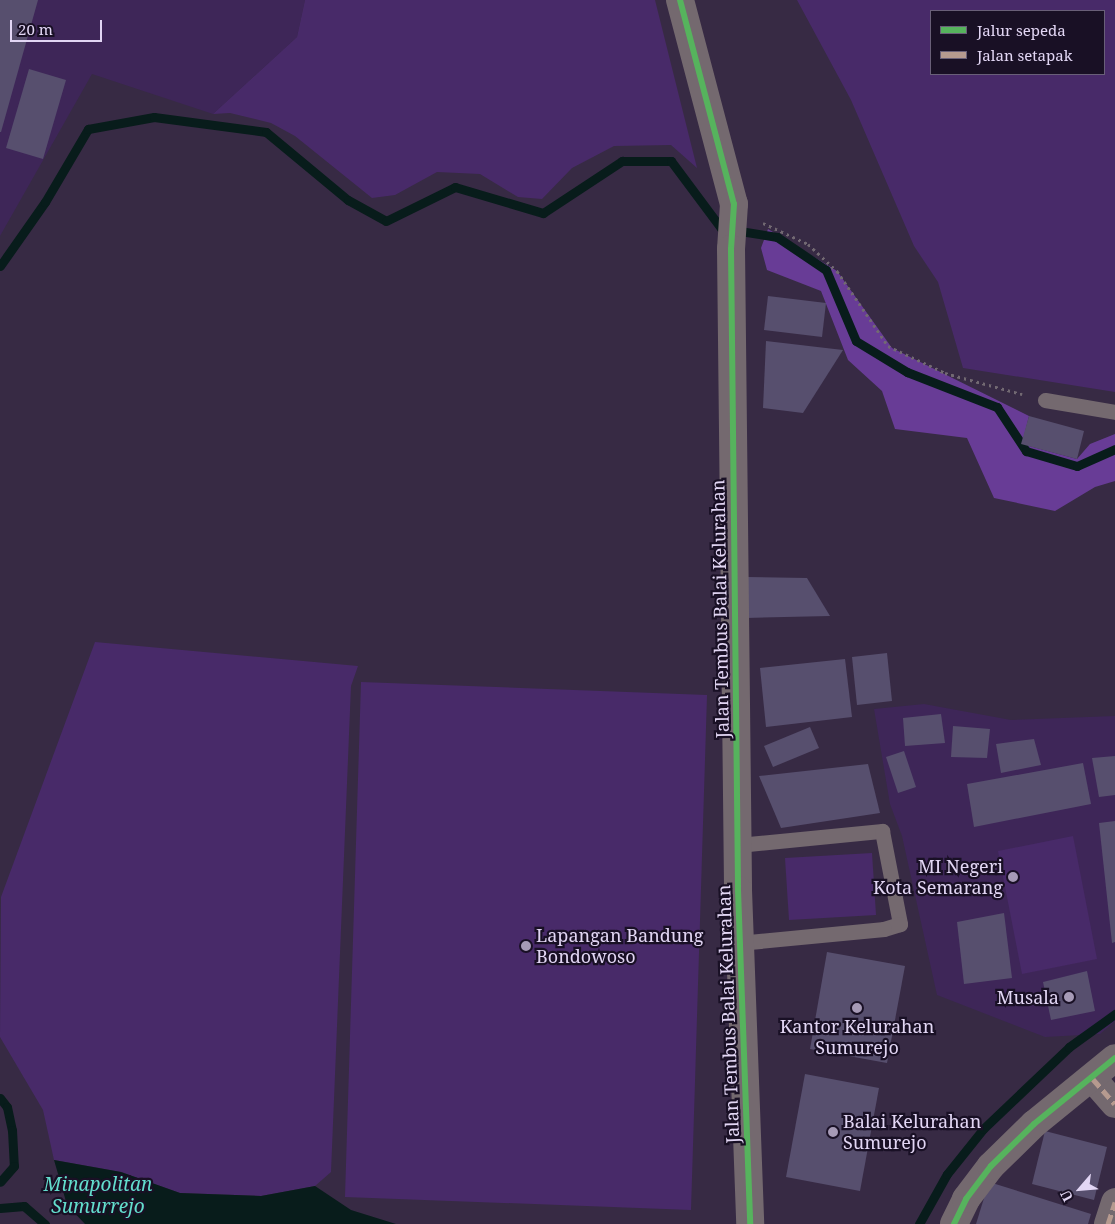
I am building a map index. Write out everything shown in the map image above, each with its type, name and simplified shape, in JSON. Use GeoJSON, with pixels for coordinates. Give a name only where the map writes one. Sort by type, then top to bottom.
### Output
{"type":"FeatureCollection","features":[{"type":"Feature","properties":{"kind":"street","name":"Jalan Tembus Balai Kelurahan"},"geometry":{"type":"LineString","coordinates":[[680,0],[734,204],[731,249],[739,943],[750,1224]]}},
{"type":"Feature","properties":{"kind":"street"},"geometry":{"type":"LineString","coordinates":[[954,1224],[966,1199],[991,1166],[1034,1124],[1093,1079],[1115,1058]]}},
{"type":"Feature","properties":{"kind":"street"},"geometry":{"type":"LineString","coordinates":[[1093,1079],[1115,1104]]}},
{"type":"Feature","properties":{"kind":"street"},"geometry":{"type":"LineString","coordinates":[[1108,1224],[1115,1202]]}},
{"type":"Feature","properties":{"kind":"lane"},"geometry":{"type":"LineString","coordinates":[[1045,400],[1115,412]]}},
{"type":"Feature","properties":{"kind":"lane"},"geometry":{"type":"LineString","coordinates":[[738,845],[882,831],[900,924],[884,929],[739,943]]}},
{"type":"Feature","properties":{"kind":"path"},"geometry":{"type":"LineString","coordinates":[[734,204],[746,218],[808,244],[838,271],[888,346],[945,373],[1045,400]]}},
{"type":"Feature","properties":{"kind":"shaded area"},"geometry":{"type":"Polygon","coordinates":[[[0,0],[305,0],[297,37],[213,114],[92,74],[0,236],[0,0]]]}},
{"type":"Feature","properties":{"kind":"shaded area"},"geometry":{"type":"Polygon","coordinates":[[[305,0],[655,0],[697,168],[671,145],[614,146],[572,168],[542,199],[518,197],[480,174],[437,172],[395,195],[372,198],[295,136],[271,123],[230,113],[213,114],[297,37],[305,0]]]}},
{"type":"Feature","properties":{"kind":"shaded area"},"geometry":{"type":"Polygon","coordinates":[[[797,0],[1115,0],[1115,392],[963,368],[938,282],[914,246],[851,100],[797,0]]]}},
{"type":"Feature","properties":{"kind":"shaded area"},"geometry":{"type":"Polygon","coordinates":[[[768,229],[837,271],[892,348],[1029,416],[1022,444],[1077,459],[1090,444],[1115,434],[1115,481],[1095,487],[1055,511],[994,498],[967,438],[895,429],[882,391],[848,360],[821,291],[767,270],[761,248],[768,229]]]}},
{"type":"Feature","properties":{"kind":"shaded area"},"geometry":{"type":"Polygon","coordinates":[[[95,642],[358,666],[351,686],[331,1172],[315,1186],[261,1196],[180,1193],[121,1172],[54,1160],[43,1110],[0,1037],[1,897],[95,642]]]}},
{"type":"Feature","properties":{"kind":"shaded area","name":"Lapangan Bandung Bondowoso"},"geometry":{"type":"Polygon","coordinates":[[[361,682],[707,695],[691,1210],[345,1197],[361,682]]]}},
{"type":"Feature","properties":{"kind":"shaded area","name":"MI Negeri Kota Semarang"},"geometry":{"type":"Polygon","coordinates":[[[924,704],[1011,720],[1115,716],[1115,1021],[1100,1034],[1045,1037],[937,995],[902,836],[890,804],[874,709],[924,704]]]}},
{"type":"Feature","properties":{"kind":"shaded area"},"geometry":{"type":"Polygon","coordinates":[[[1073,836],[1097,959],[1022,974],[998,851],[1073,836]]]}},
{"type":"Feature","properties":{"kind":"shaded area"},"geometry":{"type":"Polygon","coordinates":[[[872,853],[876,915],[789,920],[785,858],[872,853]]]}},
{"type":"Feature","properties":{"kind":"water","name":"Minapolitan Sumurrejo"},"geometry":{"type":"Polygon","coordinates":[[[54,1160],[121,1172],[180,1193],[261,1196],[315,1186],[351,1210],[396,1224],[85,1224],[67,1205],[54,1160]]]}},
{"type":"Feature","properties":{"kind":"building"},"geometry":{"type":"Polygon","coordinates":[[[0,0],[38,0],[1,132],[0,132],[0,0]]]}},
{"type":"Feature","properties":{"kind":"building"},"geometry":{"type":"Polygon","coordinates":[[[29,69],[66,80],[43,159],[6,148],[29,69]]]}},
{"type":"Feature","properties":{"kind":"building"},"geometry":{"type":"Polygon","coordinates":[[[768,296],[826,303],[822,337],[764,330],[768,296]]]}},
{"type":"Feature","properties":{"kind":"building"},"geometry":{"type":"Polygon","coordinates":[[[766,341],[843,350],[803,413],[763,408],[766,341]]]}},
{"type":"Feature","properties":{"kind":"building"},"geometry":{"type":"Polygon","coordinates":[[[1029,416],[1084,431],[1077,459],[1021,444],[1029,416]]]}},
{"type":"Feature","properties":{"kind":"building"},"geometry":{"type":"Polygon","coordinates":[[[747,577],[807,578],[830,616],[746,618],[747,577]]]}},
{"type":"Feature","properties":{"kind":"building"},"geometry":{"type":"Polygon","coordinates":[[[887,653],[892,701],[857,705],[852,657],[887,653]]]}},
{"type":"Feature","properties":{"kind":"building"},"geometry":{"type":"Polygon","coordinates":[[[845,659],[852,717],[766,727],[760,668],[845,659]]]}},
{"type":"Feature","properties":{"kind":"building"},"geometry":{"type":"Polygon","coordinates":[[[941,714],[945,743],[905,746],[903,718],[941,714]]]}},
{"type":"Feature","properties":{"kind":"building"},"geometry":{"type":"Polygon","coordinates":[[[953,726],[990,729],[987,758],[951,757],[953,726]]]}},
{"type":"Feature","properties":{"kind":"building"},"geometry":{"type":"Polygon","coordinates":[[[810,727],[819,748],[773,767],[764,746],[810,727]]]}},
{"type":"Feature","properties":{"kind":"building"},"geometry":{"type":"Polygon","coordinates":[[[1034,739],[1041,765],[1001,773],[996,744],[1034,739]]]}},
{"type":"Feature","properties":{"kind":"building"},"geometry":{"type":"Polygon","coordinates":[[[904,751],[916,787],[898,793],[886,757],[904,751]]]}},
{"type":"Feature","properties":{"kind":"building"},"geometry":{"type":"Polygon","coordinates":[[[1115,756],[1115,795],[1099,797],[1092,758],[1115,756]]]}},
{"type":"Feature","properties":{"kind":"building"},"geometry":{"type":"Polygon","coordinates":[[[1083,763],[1091,804],[974,827],[967,784],[1083,763]]]}},
{"type":"Feature","properties":{"kind":"building"},"geometry":{"type":"Polygon","coordinates":[[[868,764],[880,813],[781,828],[759,776],[868,764]]]}},
{"type":"Feature","properties":{"kind":"building"},"geometry":{"type":"Polygon","coordinates":[[[1115,821],[1115,942],[1112,943],[1099,823],[1115,821]]]}},
{"type":"Feature","properties":{"kind":"building"},"geometry":{"type":"Polygon","coordinates":[[[1004,913],[1012,978],[964,984],[957,922],[1004,913]]]}},
{"type":"Feature","properties":{"kind":"building","name":"Kantor Kelurahan Sumurejo"},"geometry":{"type":"Polygon","coordinates":[[[827,952],[905,966],[887,1063],[810,1049],[827,952]]]}},
{"type":"Feature","properties":{"kind":"building","name":"Musala"},"geometry":{"type":"Polygon","coordinates":[[[1087,971],[1095,1011],[1051,1020],[1043,982],[1087,971]]]}},
{"type":"Feature","properties":{"kind":"building","name":"Balai Kelurahan Sumurejo"},"geometry":{"type":"Polygon","coordinates":[[[805,1074],[879,1088],[860,1191],[786,1177],[805,1074]]]}},
{"type":"Feature","properties":{"kind":"building"},"geometry":{"type":"Polygon","coordinates":[[[1045,1131],[1107,1147],[1094,1200],[1032,1184],[1045,1131]]]}},
{"type":"Feature","properties":{"kind":"building"},"geometry":{"type":"Polygon","coordinates":[[[989,1182],[1091,1214],[1088,1224],[976,1224],[989,1182]]]}},
{"type":"Feature","properties":{"kind":"waterway"},"geometry":{"type":"LineString","coordinates":[[0,266],[45,202],[88,129],[154,117],[266,132],[348,200],[386,221],[455,187],[543,213],[622,161],[671,161],[721,228],[777,237],[826,270],[856,341],[907,372],[997,407],[1026,451],[1077,466],[1115,449]]}},
{"type":"Feature","properties":{"kind":"waterway"},"geometry":{"type":"LineString","coordinates":[[919,1224],[947,1174],[983,1129],[1069,1047],[1115,1014]]}},
{"type":"Feature","properties":{"kind":"waterway"},"geometry":{"type":"LineString","coordinates":[[0,1098],[7,1107],[12,1130],[14,1166],[0,1182]]}},
{"type":"Feature","properties":{"kind":"waterway"},"geometry":{"type":"LineString","coordinates":[[0,1208],[24,1206],[45,1224]]}},
{"type":"Feature","properties":{"kind":"marked path"},"geometry":{"type":"LineString","coordinates":[[1093,1079],[1115,1104]]}},
{"type":"Feature","properties":{"kind":"marked path"},"geometry":{"type":"LineString","coordinates":[[1108,1224],[1115,1202]]}},
{"type":"Feature","properties":{"kind":"cycle path"},"geometry":{"type":"LineString","coordinates":[[680,0],[734,204],[731,249],[738,890],[750,1224]]}},
{"type":"Feature","properties":{"kind":"cycle path"},"geometry":{"type":"LineString","coordinates":[[954,1224],[966,1199],[991,1166],[1034,1124],[1115,1058]]}},
{"type":"Feature","properties":{"kind":"place","name":"MI Negeri Kota Semarang"},"geometry":{"type":"Point","coordinates":[1013,877]}},
{"type":"Feature","properties":{"kind":"place","name":"Lapangan Bandung Bondowoso"},"geometry":{"type":"Point","coordinates":[526,946]}},
{"type":"Feature","properties":{"kind":"place","name":"Musala"},"geometry":{"type":"Point","coordinates":[1069,997]}},
{"type":"Feature","properties":{"kind":"place","name":"Kantor Kelurahan Sumurejo"},"geometry":{"type":"Point","coordinates":[857,1008]}},
{"type":"Feature","properties":{"kind":"place","name":"Balai Kelurahan Sumurejo"},"geometry":{"type":"Point","coordinates":[833,1132]}}]}
